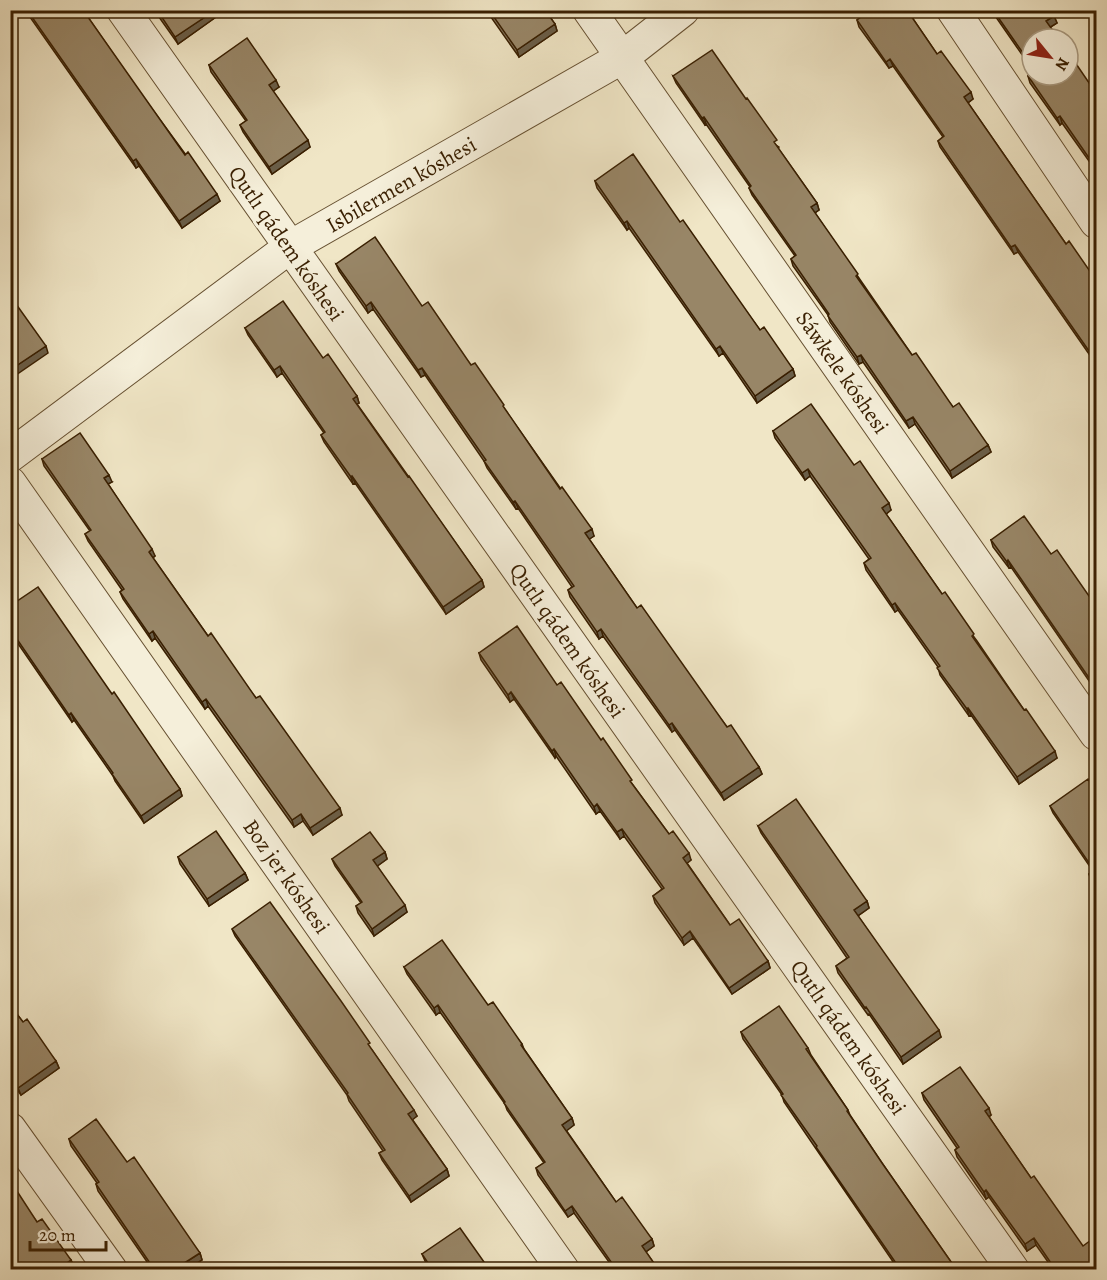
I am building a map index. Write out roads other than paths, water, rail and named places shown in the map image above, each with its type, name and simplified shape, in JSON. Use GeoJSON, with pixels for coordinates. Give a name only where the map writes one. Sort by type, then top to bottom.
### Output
{"type":"FeatureCollection","features":[{"type":"Feature","properties":{"kind":"street","name":"Qutlı qádem kóshesi"},"geometry":{"type":"LineString","coordinates":[[123,10],[1013,1269]]}},
{"type":"Feature","properties":{"kind":"street","name":"Sáwkele kóshesi"},"geometry":{"type":"LineString","coordinates":[[589,10],[1096,734]]}},
{"type":"Feature","properties":{"kind":"street","name":"Isbilermen kóshesi"},"geometry":{"type":"LineString","coordinates":[[10,456],[290,247],[623,57],[683,10]]}},
{"type":"Feature","properties":{"kind":"street"},"geometry":{"type":"LineString","coordinates":[[952,10],[1096,222]]}},
{"type":"Feature","properties":{"kind":"street","name":"Boz jer kóshesi"},"geometry":{"type":"LineString","coordinates":[[10,483],[563,1269]]}},
{"type":"Feature","properties":{"kind":"street"},"geometry":{"type":"LineString","coordinates":[[10,1129],[111,1269]]}}]}
